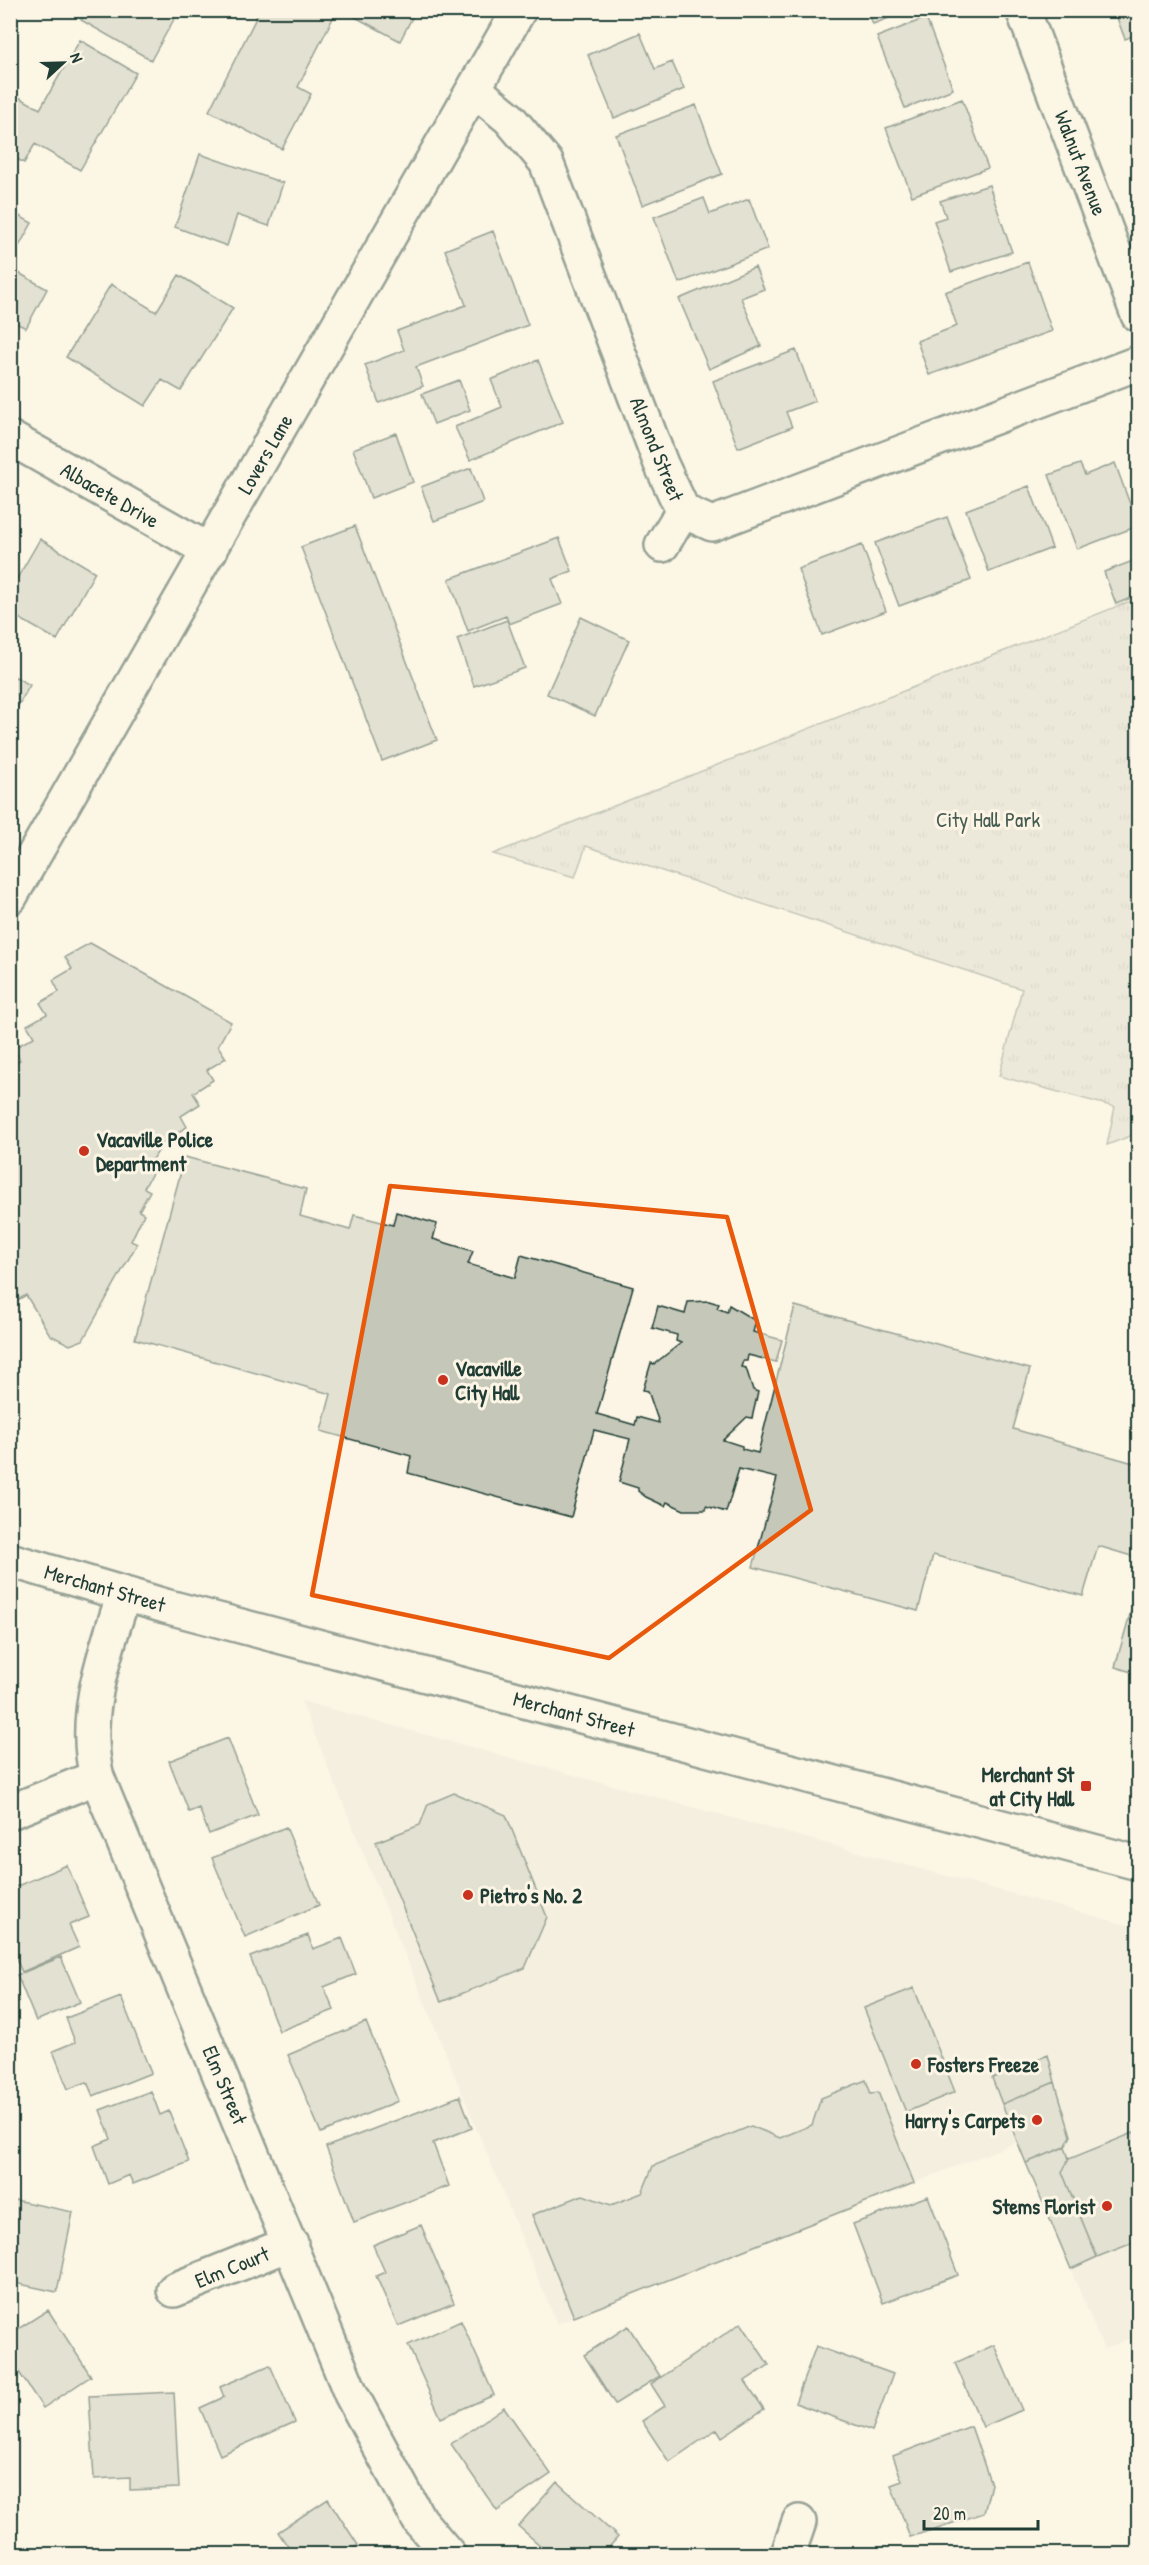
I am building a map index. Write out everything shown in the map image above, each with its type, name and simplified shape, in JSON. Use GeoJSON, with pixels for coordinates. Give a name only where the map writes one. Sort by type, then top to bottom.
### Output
{"type":"FeatureCollection","features":[{"type":"Feature","properties":{"kind":"street","name":"Lovers Lane"},"geometry":{"type":"LineString","coordinates":[[10,897],[519,10]]}},
{"type":"Feature","properties":{"kind":"street","name":"Walnut Avenue"},"geometry":{"type":"LineString","coordinates":[[1023,10],[1138,315]]}},
{"type":"Feature","properties":{"kind":"street","name":"Almond Street"},"geometry":{"type":"LineString","coordinates":[[474,89],[508,118],[546,162],[661,464],[683,511],[712,524],[1138,363]]}},
{"type":"Feature","properties":{"kind":"street","name":"Albacete Drive"},"geometry":{"type":"LineString","coordinates":[[10,438],[210,551]]}},
{"type":"Feature","properties":{"kind":"street"},"geometry":{"type":"LineString","coordinates":[[662,545],[683,511]]}},
{"type":"Feature","properties":{"kind":"street","name":"Merchant Street"},"geometry":{"type":"LineString","coordinates":[[10,1560],[124,1594],[1138,1863]]}},
{"type":"Feature","properties":{"kind":"street","name":"Elm Street"},"geometry":{"type":"LineString","coordinates":[[124,1594],[102,1661],[93,1705],[92,1757],[97,1777],[291,2243],[351,2394],[419,2520],[448,2554]]}},
{"type":"Feature","properties":{"kind":"street"},"geometry":{"type":"LineString","coordinates":[[10,1812],[97,1777]]}},
{"type":"Feature","properties":{"kind":"street","name":"Elm Court"},"geometry":{"type":"LineString","coordinates":[[174,2290],[291,2243]]}},
{"type":"Feature","properties":{"kind":"street"},"geometry":{"type":"LineString","coordinates":[[788,2554],[799,2522]]}},
{"type":"Feature","properties":{"kind":"highlighted area"},"geometry":{"type":"Polygon","coordinates":[[[390,1186],[727,1217],[811,1510],[609,1658],[312,1595],[390,1186]]]}},
{"type":"Feature","properties":{"kind":"shaded area"},"geometry":{"type":"Polygon","coordinates":[[[301,1701],[1138,1928],[1138,2335],[1104,2349],[1017,2142],[557,2324],[301,1701]]]}},
{"type":"Feature","properties":{"kind":"green space","name":"City Hall Park"},"geometry":{"type":"Polygon","coordinates":[[[1138,598],[1138,1133],[1107,1145],[1115,1107],[999,1076],[1022,989],[586,846],[575,877],[493,854],[1138,598]]]}},
{"type":"Feature","properties":{"kind":"building"},"geometry":{"type":"Polygon","coordinates":[[[87,10],[172,10],[177,14],[151,60],[81,20],[87,10]]]}},
{"type":"Feature","properties":{"kind":"building"},"geometry":{"type":"Polygon","coordinates":[[[260,10],[337,10],[298,87],[311,94],[282,149],[209,111],[260,10]]]}},
{"type":"Feature","properties":{"kind":"building"},"geometry":{"type":"Polygon","coordinates":[[[342,10],[416,10],[400,41],[342,10]]]}},
{"type":"Feature","properties":{"kind":"building"},"geometry":{"type":"Polygon","coordinates":[[[867,10],[910,10],[873,24],[867,10]]]}},
{"type":"Feature","properties":{"kind":"building"},"geometry":{"type":"Polygon","coordinates":[[[1114,10],[1138,10],[1138,34],[1125,39],[1114,10]]]}},
{"type":"Feature","properties":{"kind":"building"},"geometry":{"type":"Polygon","coordinates":[[[926,18],[953,89],[905,108],[877,37],[926,18]]]}},
{"type":"Feature","properties":{"kind":"building"},"geometry":{"type":"Polygon","coordinates":[[[640,33],[655,69],[672,62],[684,89],[614,118],[588,55],[640,33]]]}},
{"type":"Feature","properties":{"kind":"building"},"geometry":{"type":"Polygon","coordinates":[[[80,40],[136,73],[80,170],[35,144],[24,163],[10,155],[10,92],[40,109],[80,40]]]}},
{"type":"Feature","properties":{"kind":"building"},"geometry":{"type":"Polygon","coordinates":[[[962,99],[988,168],[912,196],[886,128],[962,99]]]}},
{"type":"Feature","properties":{"kind":"building"},"geometry":{"type":"Polygon","coordinates":[[[696,105],[722,174],[642,205],[616,135],[696,105]]]}},
{"type":"Feature","properties":{"kind":"building"},"geometry":{"type":"Polygon","coordinates":[[[200,154],[283,183],[269,226],[237,215],[227,246],[175,227],[200,154]]]}},
{"type":"Feature","properties":{"kind":"building"},"geometry":{"type":"Polygon","coordinates":[[[989,185],[1012,252],[951,272],[934,221],[946,217],[940,201],[989,185]]]}},
{"type":"Feature","properties":{"kind":"building"},"geometry":{"type":"Polygon","coordinates":[[[704,198],[710,214],[749,199],[768,249],[679,283],[654,217],[704,198]]]}},
{"type":"Feature","properties":{"kind":"building"},"geometry":{"type":"Polygon","coordinates":[[[10,211],[32,223],[10,262],[10,211]]]}},
{"type":"Feature","properties":{"kind":"building"},"geometry":{"type":"Polygon","coordinates":[[[493,231],[528,325],[416,367],[423,386],[379,403],[365,365],[404,350],[397,331],[466,305],[445,250],[493,231]]]}},
{"type":"Feature","properties":{"kind":"building"},"geometry":{"type":"Polygon","coordinates":[[[1028,262],[1052,331],[929,375],[917,341],[957,326],[945,292],[1028,262]]]}},
{"type":"Feature","properties":{"kind":"building"},"geometry":{"type":"Polygon","coordinates":[[[755,267],[764,289],[741,298],[761,346],[709,369],[679,299],[755,267]]]}},
{"type":"Feature","properties":{"kind":"building"},"geometry":{"type":"Polygon","coordinates":[[[10,268],[47,289],[26,328],[10,320],[10,268]]]}},
{"type":"Feature","properties":{"kind":"building"},"geometry":{"type":"Polygon","coordinates":[[[179,275],[233,308],[181,391],[162,380],[145,406],[66,357],[111,284],[156,312],[179,275]]]}},
{"type":"Feature","properties":{"kind":"building"},"geometry":{"type":"Polygon","coordinates":[[[796,350],[815,401],[786,412],[792,427],[738,448],[713,381],[796,350]]]}},
{"type":"Feature","properties":{"kind":"building"},"geometry":{"type":"Polygon","coordinates":[[[538,360],[563,422],[470,460],[455,427],[502,407],[491,380],[538,360]]]}},
{"type":"Feature","properties":{"kind":"building"},"geometry":{"type":"Polygon","coordinates":[[[459,380],[470,410],[434,424],[422,394],[459,380]]]}},
{"type":"Feature","properties":{"kind":"building"},"geometry":{"type":"Polygon","coordinates":[[[396,433],[413,482],[371,498],[353,449],[396,433]]]}},
{"type":"Feature","properties":{"kind":"building"},"geometry":{"type":"Polygon","coordinates":[[[1115,463],[1138,526],[1077,549],[1049,475],[1080,464],[1085,475],[1115,463]]]}},
{"type":"Feature","properties":{"kind":"building"},"geometry":{"type":"Polygon","coordinates":[[[471,468],[483,502],[434,521],[421,487],[471,468]]]}},
{"type":"Feature","properties":{"kind":"building"},"geometry":{"type":"Polygon","coordinates":[[[1029,486],[1052,548],[989,572],[966,510],[1029,486]]]}},
{"type":"Feature","properties":{"kind":"building"},"geometry":{"type":"Polygon","coordinates":[[[947,517],[971,580],[899,606],[875,543],[947,517]]]}},
{"type":"Feature","properties":{"kind":"building"},"geometry":{"type":"Polygon","coordinates":[[[355,526],[437,740],[382,761],[301,547],[355,526]]]}},
{"type":"Feature","properties":{"kind":"building"},"geometry":{"type":"Polygon","coordinates":[[[559,538],[572,571],[552,579],[562,604],[509,624],[506,616],[468,631],[449,579],[559,538]]]}},
{"type":"Feature","properties":{"kind":"building"},"geometry":{"type":"Polygon","coordinates":[[[40,539],[95,572],[57,640],[10,613],[10,591],[40,539]]]}},
{"type":"Feature","properties":{"kind":"building"},"geometry":{"type":"Polygon","coordinates":[[[862,545],[886,611],[822,635],[798,569],[862,545]]]}},
{"type":"Feature","properties":{"kind":"building"},"geometry":{"type":"Polygon","coordinates":[[[1138,559],[1138,595],[1116,604],[1104,572],[1138,559]]]}},
{"type":"Feature","properties":{"kind":"building"},"geometry":{"type":"Polygon","coordinates":[[[581,617],[629,640],[595,716],[547,694],[581,617]]]}},
{"type":"Feature","properties":{"kind":"building"},"geometry":{"type":"Polygon","coordinates":[[[507,620],[525,668],[474,686],[457,639],[507,620]]]}},
{"type":"Feature","properties":{"kind":"building"},"geometry":{"type":"Polygon","coordinates":[[[10,674],[30,685],[10,720],[10,674]]]}},
{"type":"Feature","properties":{"kind":"building","name":"Vacaville Police Department"},"geometry":{"type":"Polygon","coordinates":[[[90,943],[231,1022],[218,1046],[226,1058],[207,1070],[213,1080],[193,1093],[200,1104],[181,1116],[187,1127],[164,1141],[152,1161],[157,1164],[144,1188],[150,1191],[139,1211],[144,1214],[131,1241],[137,1244],[83,1340],[70,1345],[50,1335],[26,1295],[10,1305],[10,1066],[20,1060],[14,1048],[34,1037],[27,1025],[47,1014],[40,1003],[59,992],[53,980],[72,969],[65,957],[90,943]]]}},
{"type":"Feature","properties":{"kind":"building","name":"Vacaville City Hall"},"geometry":{"type":"Polygon","coordinates":[[[185,1157],[306,1189],[300,1216],[350,1230],[354,1215],[393,1225],[396,1212],[437,1224],[433,1239],[473,1251],[468,1264],[515,1278],[521,1255],[633,1287],[597,1414],[635,1425],[637,1417],[659,1423],[648,1391],[643,1390],[651,1363],[654,1364],[681,1343],[676,1341],[677,1335],[652,1328],[658,1306],[685,1314],[688,1302],[709,1301],[719,1304],[717,1308],[727,1312],[729,1305],[756,1321],[753,1332],[782,1340],[776,1362],[748,1355],[747,1361],[743,1361],[741,1367],[746,1368],[753,1390],[758,1392],[752,1418],[747,1417],[723,1440],[742,1446],[742,1449],[758,1453],[795,1306],[1030,1369],[1013,1429],[1137,1464],[1138,1457],[1138,1558],[1098,1546],[1083,1596],[933,1555],[918,1611],[753,1567],[777,1478],[739,1469],[726,1512],[706,1506],[705,1510],[684,1510],[667,1502],[665,1506],[646,1497],[638,1491],[638,1488],[619,1482],[630,1439],[594,1430],[571,1517],[408,1473],[411,1456],[321,1431],[331,1394],[135,1339],[185,1157]]]}},
{"type":"Feature","properties":{"kind":"building"},"geometry":{"type":"Polygon","coordinates":[[[1138,1586],[1138,1674],[1115,1667],[1138,1586]]]}},
{"type":"Feature","properties":{"kind":"building"},"geometry":{"type":"Polygon","coordinates":[[[228,1738],[258,1815],[209,1834],[199,1808],[189,1812],[169,1761],[228,1738]]]}},
{"type":"Feature","properties":{"kind":"building","name":"Pietro's No. 2"},"geometry":{"type":"Polygon","coordinates":[[[454,1793],[506,1815],[547,1917],[525,1968],[441,2002],[376,1842],[420,1825],[428,1804],[454,1793]]]}},
{"type":"Feature","properties":{"kind":"building"},"geometry":{"type":"Polygon","coordinates":[[[286,1827],[319,1905],[245,1937],[212,1858],[286,1827]]]}},
{"type":"Feature","properties":{"kind":"building"},"geometry":{"type":"Polygon","coordinates":[[[67,1865],[89,1917],[69,1925],[79,1947],[22,1972],[10,1945],[10,1889],[67,1865]]]}},
{"type":"Feature","properties":{"kind":"building"},"geometry":{"type":"Polygon","coordinates":[[[308,1935],[313,1949],[342,1938],[356,1974],[324,1987],[334,2010],[279,2031],[250,1957],[308,1935]]]}},
{"type":"Feature","properties":{"kind":"building"},"geometry":{"type":"Polygon","coordinates":[[[61,1957],[80,2002],[36,2021],[17,1975],[61,1957]]]}},
{"type":"Feature","properties":{"kind":"building","name":"Fosters Freeze"},"geometry":{"type":"Polygon","coordinates":[[[914,1988],[955,2092],[906,2112],[864,2008],[914,1988]]]}},
{"type":"Feature","properties":{"kind":"building"},"geometry":{"type":"Polygon","coordinates":[[[121,1997],[151,2073],[93,2096],[87,2082],[68,2089],[53,2051],[75,2042],[66,2018],[121,1997]]]}},
{"type":"Feature","properties":{"kind":"building"},"geometry":{"type":"Polygon","coordinates":[[[366,2022],[398,2101],[321,2133],[288,2055],[366,2022]]]}},
{"type":"Feature","properties":{"kind":"building"},"geometry":{"type":"Polygon","coordinates":[[[1048,2055],[1055,2082],[1002,2104],[992,2078],[1048,2055]]]}},
{"type":"Feature","properties":{"kind":"building"},"geometry":{"type":"Polygon","coordinates":[[[866,2080],[871,2094],[878,2092],[914,2183],[574,2317],[532,2215],[583,2195],[611,2205],[642,2193],[653,2166],[751,2126],[780,2138],[812,2125],[821,2098],[866,2080]]]}},
{"type":"Feature","properties":{"kind":"building","name":"Harry's Carpets"},"geometry":{"type":"Polygon","coordinates":[[[1055,2082],[1071,2136],[1065,2147],[1026,2163],[1002,2104],[1055,2082]]]}},
{"type":"Feature","properties":{"kind":"building"},"geometry":{"type":"Polygon","coordinates":[[[151,2091],[160,2115],[169,2111],[189,2162],[133,2184],[129,2175],[108,2184],[94,2146],[111,2139],[100,2110],[151,2091]]]}},
{"type":"Feature","properties":{"kind":"building"},"geometry":{"type":"Polygon","coordinates":[[[460,2096],[472,2128],[433,2143],[449,2186],[354,2222],[326,2147],[460,2096]]]}},
{"type":"Feature","properties":{"kind":"building","name":"Stems Florist"},"geometry":{"type":"Polygon","coordinates":[[[1138,2131],[1138,2241],[1097,2257],[1062,2172],[1069,2159],[1138,2131]]]}},
{"type":"Feature","properties":{"kind":"building"},"geometry":{"type":"Polygon","coordinates":[[[1065,2147],[1069,2159],[1062,2172],[1097,2257],[1071,2269],[1026,2163],[1065,2147]]]}},
{"type":"Feature","properties":{"kind":"building"},"geometry":{"type":"Polygon","coordinates":[[[928,2196],[958,2275],[883,2303],[853,2224],[928,2196]]]}},
{"type":"Feature","properties":{"kind":"building"},"geometry":{"type":"Polygon","coordinates":[[[10,2199],[73,2212],[57,2292],[10,2282],[10,2199]]]}},
{"type":"Feature","properties":{"kind":"building"},"geometry":{"type":"Polygon","coordinates":[[[421,2225],[454,2303],[398,2326],[376,2276],[385,2272],[373,2245],[421,2225]]]}},
{"type":"Feature","properties":{"kind":"building"},"geometry":{"type":"Polygon","coordinates":[[[48,2310],[91,2376],[43,2408],[10,2359],[10,2334],[48,2310]]]}},
{"type":"Feature","properties":{"kind":"building"},"geometry":{"type":"Polygon","coordinates":[[[461,2321],[494,2395],[441,2418],[408,2345],[461,2321]]]}},
{"type":"Feature","properties":{"kind":"building"},"geometry":{"type":"Polygon","coordinates":[[[741,2323],[769,2365],[745,2381],[764,2409],[722,2437],[717,2429],[669,2462],[642,2421],[665,2406],[651,2384],[741,2323]]]}},
{"type":"Feature","properties":{"kind":"building"},"geometry":{"type":"Polygon","coordinates":[[[628,2326],[660,2376],[615,2404],[584,2355],[628,2326]]]}},
{"type":"Feature","properties":{"kind":"building"},"geometry":{"type":"Polygon","coordinates":[[[994,2345],[1022,2410],[983,2427],[955,2363],[994,2345]]]}},
{"type":"Feature","properties":{"kind":"building"},"geometry":{"type":"Polygon","coordinates":[[[816,2346],[893,2374],[872,2431],[795,2403],[816,2346]]]}},
{"type":"Feature","properties":{"kind":"building"},"geometry":{"type":"Polygon","coordinates":[[[270,2365],[295,2422],[220,2455],[200,2408],[224,2397],[220,2387],[270,2365]]]}},
{"type":"Feature","properties":{"kind":"building"},"geometry":{"type":"Polygon","coordinates":[[[174,2392],[179,2488],[130,2490],[130,2477],[94,2479],[89,2396],[174,2392]]]}},
{"type":"Feature","properties":{"kind":"building"},"geometry":{"type":"Polygon","coordinates":[[[504,2407],[551,2474],[497,2511],[451,2444],[504,2407]]]}},
{"type":"Feature","properties":{"kind":"building"},"geometry":{"type":"Polygon","coordinates":[[[971,2426],[991,2484],[984,2513],[910,2537],[891,2485],[902,2481],[893,2456],[971,2426]]]}},
{"type":"Feature","properties":{"kind":"building"},"geometry":{"type":"Polygon","coordinates":[[[557,2482],[618,2537],[603,2554],[550,2554],[518,2526],[557,2482]]]}},
{"type":"Feature","properties":{"kind":"building"},"geometry":{"type":"Polygon","coordinates":[[[328,2499],[358,2545],[352,2549],[356,2554],[293,2554],[278,2532],[328,2499]]]}},
{"type":"Feature","properties":{"kind":"building"},"geometry":{"type":"Polygon","coordinates":[[[666,2546],[678,2554],[660,2554],[666,2546]]]}},
{"type":"Feature","properties":{"kind":"place","name":"Vacaville Police Department"},"geometry":{"type":"Point","coordinates":[84,1151]}},
{"type":"Feature","properties":{"kind":"place","name":"Vacaville City Hall"},"geometry":{"type":"Point","coordinates":[443,1380]}},
{"type":"Feature","properties":{"kind":"place","name":"Merchant St at City Hall"},"geometry":{"type":"Point","coordinates":[1086,1786]}},
{"type":"Feature","properties":{"kind":"place","name":"Pietro's No. 2"},"geometry":{"type":"Point","coordinates":[468,1895]}},
{"type":"Feature","properties":{"kind":"place","name":"Fosters Freeze"},"geometry":{"type":"Point","coordinates":[916,2064]}},
{"type":"Feature","properties":{"kind":"place","name":"Harry's Carpets"},"geometry":{"type":"Point","coordinates":[1037,2120]}},
{"type":"Feature","properties":{"kind":"place","name":"Stems Florist"},"geometry":{"type":"Point","coordinates":[1107,2206]}}]}
